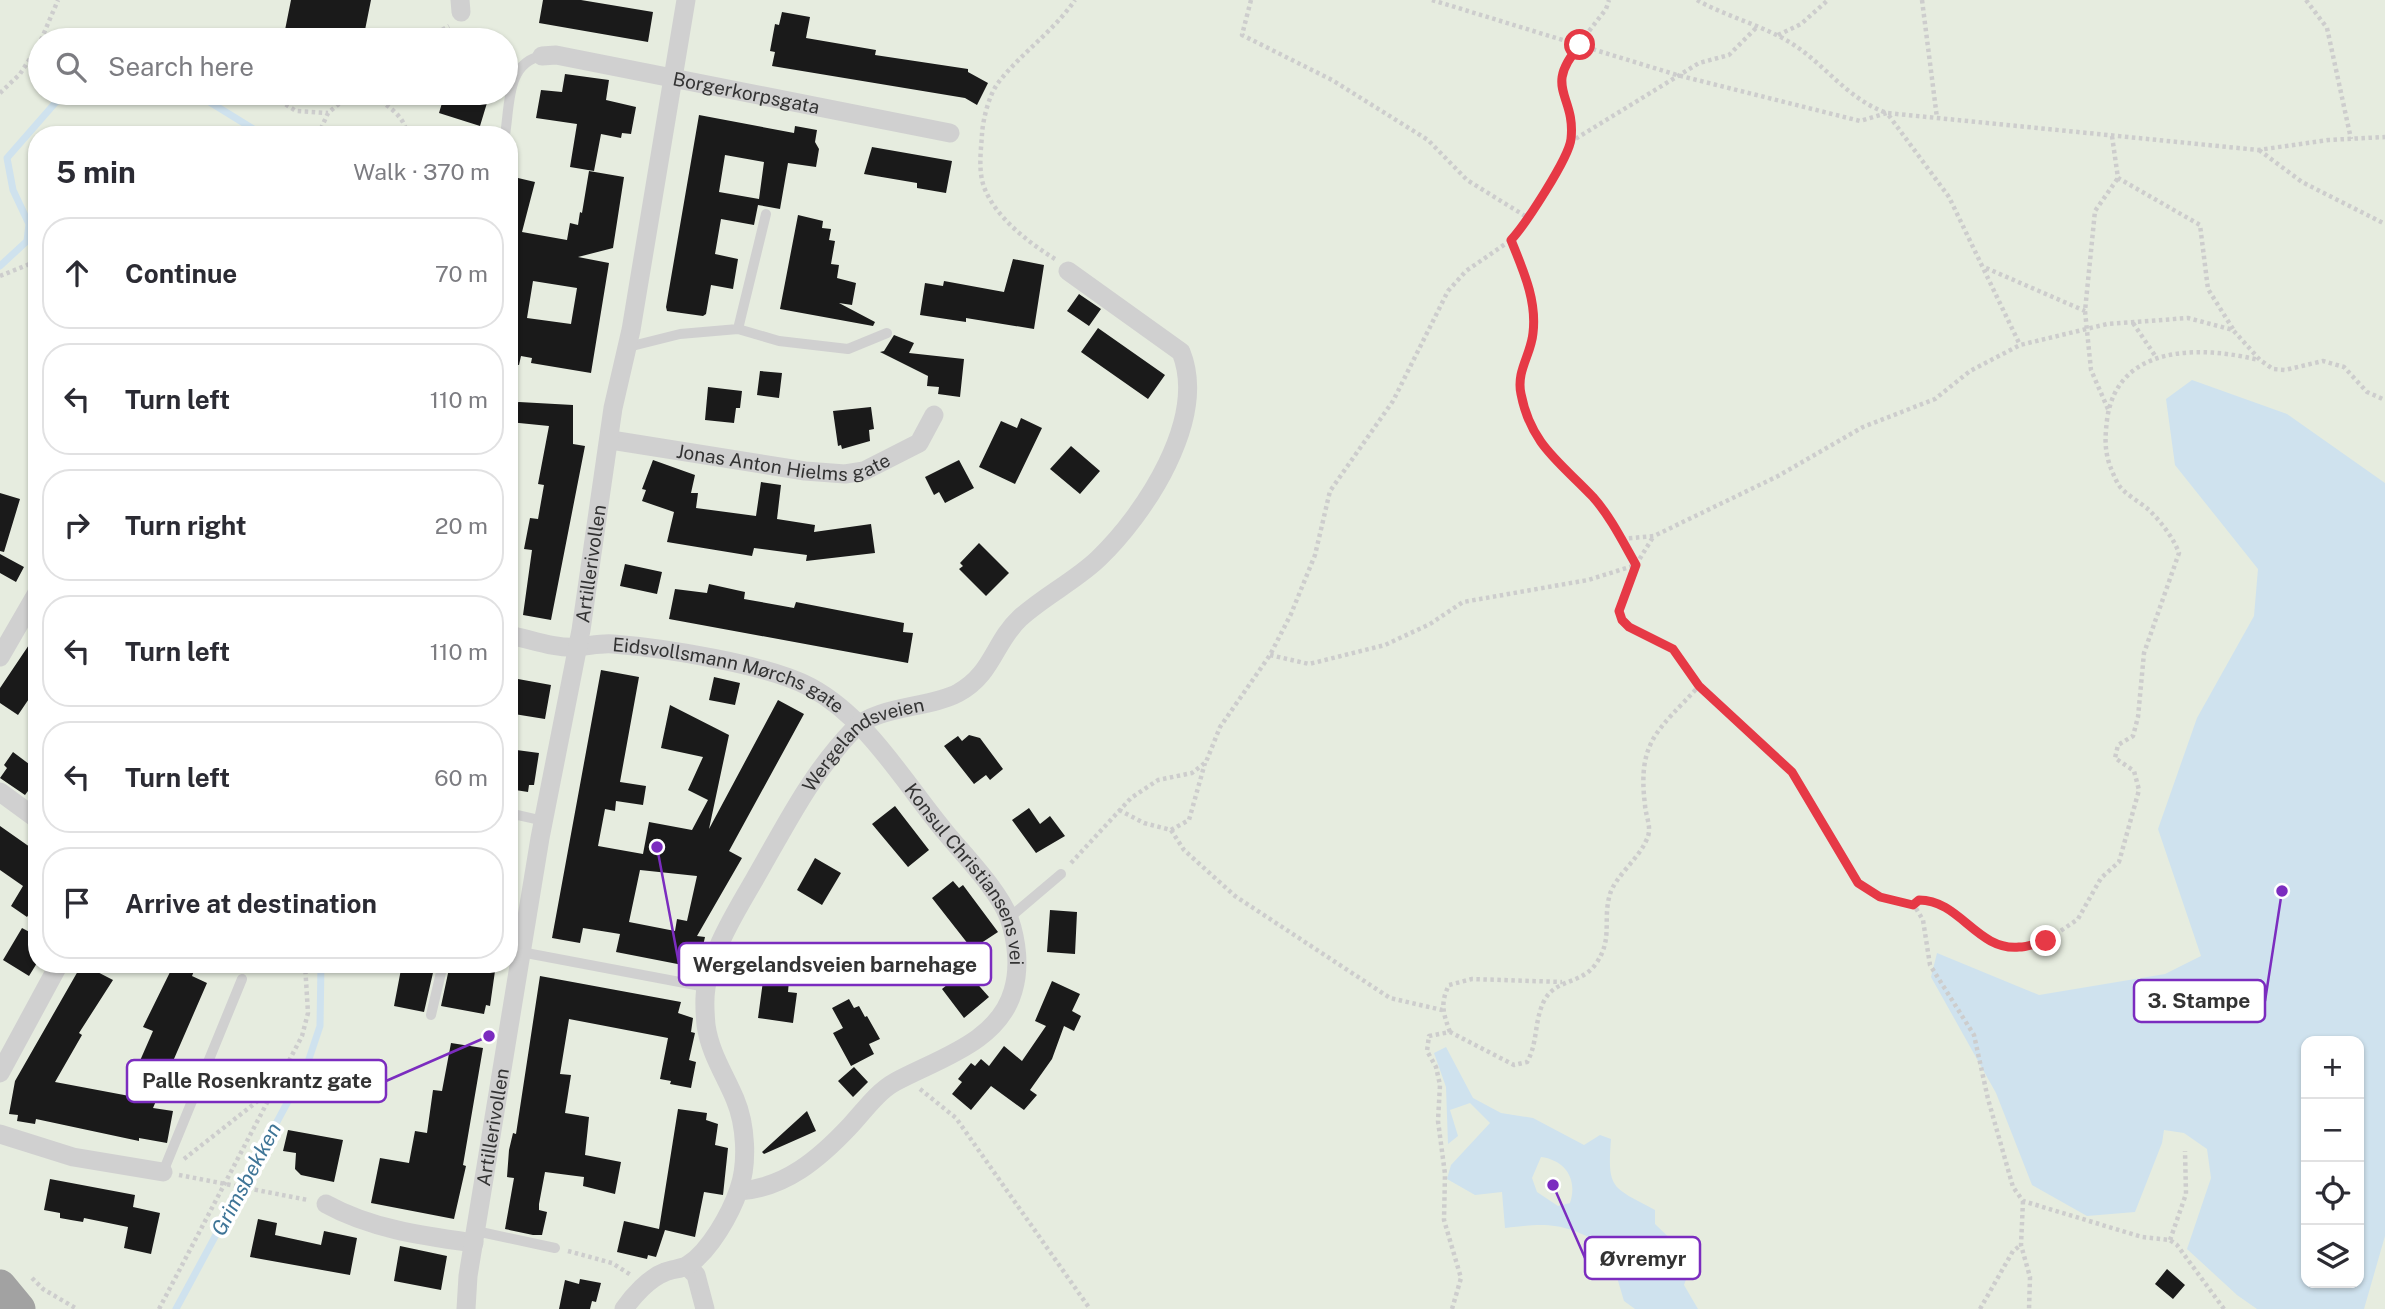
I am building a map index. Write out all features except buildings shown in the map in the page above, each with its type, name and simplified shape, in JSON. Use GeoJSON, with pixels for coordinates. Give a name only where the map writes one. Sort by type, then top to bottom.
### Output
{"type":"FeatureCollection","features":[{"type":"Feature","properties":{"kind":"highway"},"geometry":{"type":"LineString","coordinates":[[14,1280],[19,1309]]}},
{"type":"Feature","properties":{"kind":"street","name":"Artillerivollen"},"geometry":{"type":"LineString","coordinates":[[518,936],[544,821],[581,630],[611,440],[613,408],[627,347],[686,0]]}},
{"type":"Feature","properties":{"kind":"street","name":"Borgerkorpsgata"},"geometry":{"type":"LineString","coordinates":[[542,56],[556,55],[950,133]]}},
{"type":"Feature","properties":{"kind":"street","name":"Wergelandsveien"},"geometry":{"type":"LineString","coordinates":[[624,1309],[658,1275],[687,1266],[713,1236],[739,1191],[745,1165],[743,1135],[736,1101],[716,1064],[709,1037],[706,987],[732,915],[814,775],[857,726],[956,694],[978,676],[992,663],[1005,635],[1019,618],[1096,561],[1127,529],[1177,444],[1184,419],[1186,391],[1185,362],[1181,352],[1068,271]]}},
{"type":"Feature","properties":{"kind":"street","name":"Jonas Anton Hielms gate"},"geometry":{"type":"LineString","coordinates":[[611,440],[805,471],[845,474],[864,471],[919,443],[933,415]]}},
{"type":"Feature","properties":{"kind":"street"},"geometry":{"type":"LineString","coordinates":[[2,654],[28,609]]}},
{"type":"Feature","properties":{"kind":"street","name":"Eidsvollsmann Mørchs gate"},"geometry":{"type":"LineString","coordinates":[[518,637],[576,648],[595,643],[617,644],[775,674],[809,687],[834,703],[857,726]]}},
{"type":"Feature","properties":{"kind":"street","name":"Konsul Christiansens vei"},"geometry":{"type":"LineString","coordinates":[[739,1191],[758,1190],[789,1179],[821,1154],[892,1084],[970,1044],[1002,1014],[1013,993],[1018,966],[1009,918],[875,742],[857,726]]}},
{"type":"Feature","properties":{"kind":"street"},"geometry":{"type":"LineString","coordinates":[[0,792],[28,812]]}},
{"type":"Feature","properties":{"kind":"street"},"geometry":{"type":"LineString","coordinates":[[0,1073],[54,973]]}},
{"type":"Feature","properties":{"kind":"street","name":"Artillerivollen"},"geometry":{"type":"LineString","coordinates":[[466,1309],[512,973]]}},
{"type":"Feature","properties":{"kind":"street"},"geometry":{"type":"LineString","coordinates":[[0,1133],[74,1157],[138,1170],[163,1172]]}},
{"type":"Feature","properties":{"kind":"street"},"geometry":{"type":"LineString","coordinates":[[326,1204],[347,1216],[374,1225],[475,1237]]}},
{"type":"Feature","properties":{"kind":"street"},"geometry":{"type":"LineString","coordinates":[[687,1266],[696,1275],[705,1309]]}},
{"type":"Feature","properties":{"kind":"lane"},"geometry":{"type":"LineString","coordinates":[[518,65],[528,59],[542,56]]}},
{"type":"Feature","properties":{"kind":"lane"},"geometry":{"type":"LineString","coordinates":[[506,126],[508,105]]}},
{"type":"Feature","properties":{"kind":"lane"},"geometry":{"type":"LineString","coordinates":[[737,329],[766,214]]}},
{"type":"Feature","properties":{"kind":"lane"},"geometry":{"type":"LineString","coordinates":[[627,347],[680,334],[737,329],[791,343],[848,349],[887,333]]}},
{"type":"Feature","properties":{"kind":"lane"},"geometry":{"type":"LineString","coordinates":[[518,815],[544,821]]}},
{"type":"Feature","properties":{"kind":"lane"},"geometry":{"type":"LineString","coordinates":[[1009,918],[1061,874]]}},
{"type":"Feature","properties":{"kind":"lane"},"geometry":{"type":"LineString","coordinates":[[518,950],[706,987]]}},
{"type":"Feature","properties":{"kind":"lane"},"geometry":{"type":"LineString","coordinates":[[431,1015],[441,973]]}},
{"type":"Feature","properties":{"kind":"lane"},"geometry":{"type":"LineString","coordinates":[[163,1172],[242,979]]}},
{"type":"Feature","properties":{"kind":"lane"},"geometry":{"type":"LineString","coordinates":[[475,1237],[555,1248]]}},
{"type":"Feature","properties":{"kind":"path"},"geometry":{"type":"LineString","coordinates":[[46,28],[58,0]]}},
{"type":"Feature","properties":{"kind":"path"},"geometry":{"type":"LineString","coordinates":[[1068,271],[1005,219],[984,188],[980,164],[983,123],[996,85],[1065,14],[1074,0]]}},
{"type":"Feature","properties":{"kind":"path"},"geometry":{"type":"LineString","coordinates":[[1251,0],[1242,35],[1332,80],[1429,139],[1467,180],[1530,219]]}},
{"type":"Feature","properties":{"kind":"path"},"geometry":{"type":"LineString","coordinates":[[1432,0],[1677,75],[1860,121],[1887,113]]}},
{"type":"Feature","properties":{"kind":"path"},"geometry":{"type":"LineString","coordinates":[[1572,141],[1569,112],[1560,82],[1566,61],[1580,45],[1609,0]]}},
{"type":"Feature","properties":{"kind":"path"},"geometry":{"type":"LineString","coordinates":[[1698,0],[1724,16],[1793,44],[1850,95],[1887,113],[2258,150],[2351,139],[2385,138]]}},
{"type":"Feature","properties":{"kind":"path"},"geometry":{"type":"LineString","coordinates":[[1777,36],[1801,24],[1828,0]]}},
{"type":"Feature","properties":{"kind":"path"},"geometry":{"type":"LineString","coordinates":[[1922,0],[1937,118]]}},
{"type":"Feature","properties":{"kind":"path"},"geometry":{"type":"LineString","coordinates":[[2306,0],[2327,28],[2351,139]]}},
{"type":"Feature","properties":{"kind":"path"},"geometry":{"type":"LineString","coordinates":[[447,28],[460,6]]}},
{"type":"Feature","properties":{"kind":"path"},"geometry":{"type":"LineString","coordinates":[[1171,830],[1189,820],[1206,762],[1220,727],[1270,655],[1315,555],[1330,491],[1394,401],[1448,291],[1466,271],[1511,240],[1530,219],[1572,141],[1699,63],[1730,55],[1756,28]]}},
{"type":"Feature","properties":{"kind":"path"},"geometry":{"type":"LineString","coordinates":[[0,93],[20,74],[28,61]]}},
{"type":"Feature","properties":{"kind":"path"},"geometry":{"type":"LineString","coordinates":[[287,105],[296,111],[328,113]]}},
{"type":"Feature","properties":{"kind":"path"},"geometry":{"type":"LineString","coordinates":[[322,126],[328,113],[338,105]]}},
{"type":"Feature","properties":{"kind":"path"},"geometry":{"type":"LineString","coordinates":[[385,105],[396,113],[405,126]]}},
{"type":"Feature","properties":{"kind":"path"},"geometry":{"type":"LineString","coordinates":[[1887,113],[1949,197],[2020,345]]}},
{"type":"Feature","properties":{"kind":"path"},"geometry":{"type":"LineString","coordinates":[[2108,409],[2091,370],[2085,311],[2095,211],[2118,178],[2112,136]]}},
{"type":"Feature","properties":{"kind":"path"},"geometry":{"type":"LineString","coordinates":[[2258,150],[2302,182],[2385,224]]}},
{"type":"Feature","properties":{"kind":"path"},"geometry":{"type":"LineString","coordinates":[[2118,178],[2200,225],[2208,289],[2233,330],[2260,360],[2273,369],[2285,370],[2323,361],[2344,368],[2367,392],[2385,400]]}},
{"type":"Feature","properties":{"kind":"path"},"geometry":{"type":"LineString","coordinates":[[1511,240],[1534,309],[1533,335],[1519,374],[1520,394],[1534,433],[1548,455],[1595,498],[1636,565]]}},
{"type":"Feature","properties":{"kind":"path"},"geometry":{"type":"LineString","coordinates":[[0,276],[28,265]]}},
{"type":"Feature","properties":{"kind":"path"},"geometry":{"type":"LineString","coordinates":[[1984,268],[2085,311]]}},
{"type":"Feature","properties":{"kind":"path"},"geometry":{"type":"LineString","coordinates":[[1621,539],[1654,536],[1778,476],[1863,427],[1935,399],[1970,370],[2020,345],[2106,324],[2188,318],[2233,330]]}},
{"type":"Feature","properties":{"kind":"path"},"geometry":{"type":"LineString","coordinates":[[2133,323],[2156,357]]}},
{"type":"Feature","properties":{"kind":"path"},"geometry":{"type":"LineString","coordinates":[[1913,905],[1919,900],[1932,900],[1952,909],[1986,940],[2017,948],[2046,941],[2078,919],[2101,878],[2119,862],[2139,790],[2134,771],[2115,758],[2118,746],[2133,736],[2138,717],[2144,653],[2179,553],[2174,540],[2151,512],[2118,485],[2103,445],[2108,409],[2128,374],[2156,357],[2223,351],[2260,360]]}},
{"type":"Feature","properties":{"kind":"path"},"geometry":{"type":"LineString","coordinates":[[1654,536],[1636,565],[1619,611],[1622,620],[1629,627],[1673,649],[1699,686],[1792,772],[1858,883],[1880,897],[1913,905],[1923,920],[1930,965],[1974,1035],[1988,1099],[2013,1187],[2023,1201],[2142,1237],[2170,1240],[2185,1255],[2224,1309]]}},
{"type":"Feature","properties":{"kind":"path"},"geometry":{"type":"LineString","coordinates":[[1270,655],[1309,664],[1347,655],[1385,645],[1430,624],[1463,602],[1588,580],[1636,565]]}},
{"type":"Feature","properties":{"kind":"path"},"geometry":{"type":"LineString","coordinates":[[1450,1032],[1442,1010],[1443,997],[1449,985],[1472,979],[1563,982],[1576,980],[1594,968],[1609,934],[1610,893],[1647,840],[1650,827],[1644,806],[1645,753],[1652,738],[1699,686]]}},
{"type":"Feature","properties":{"kind":"path"},"geometry":{"type":"LineString","coordinates":[[1061,874],[1131,798],[1158,780],[1192,773],[1206,762]]}},
{"type":"Feature","properties":{"kind":"path"},"geometry":{"type":"LineString","coordinates":[[1119,810],[1144,823],[1171,830],[1184,850],[1235,896],[1390,998],[1442,1010]]}},
{"type":"Feature","properties":{"kind":"path"},"geometry":{"type":"LineString","coordinates":[[159,1309],[302,1036],[308,1013],[306,973]]}},
{"type":"Feature","properties":{"kind":"path"},"geometry":{"type":"LineString","coordinates":[[1452,1309],[1461,1278],[1444,1220],[1445,1174],[1438,1121],[1440,1085],[1436,1067],[1427,1051],[1429,1036],[1450,1032],[1514,1065],[1527,1062],[1533,1051],[1538,1017],[1545,1000],[1552,989],[1563,982]]}},
{"type":"Feature","properties":{"kind":"path"},"geometry":{"type":"LineString","coordinates":[[909,1076],[956,1118],[1090,1309]]}},
{"type":"Feature","properties":{"kind":"path"},"geometry":{"type":"LineString","coordinates":[[163,1172],[198,1150],[259,1100],[279,1078]]}},
{"type":"Feature","properties":{"kind":"path"},"geometry":{"type":"LineString","coordinates":[[2170,1240],[2186,1194],[2185,1151]]}},
{"type":"Feature","properties":{"kind":"path"},"geometry":{"type":"LineString","coordinates":[[163,1172],[326,1204]]}},
{"type":"Feature","properties":{"kind":"path"},"geometry":{"type":"LineString","coordinates":[[2023,1201],[2021,1245],[2030,1277],[2029,1309]]}},
{"type":"Feature","properties":{"kind":"path"},"geometry":{"type":"LineString","coordinates":[[1979,1309],[2013,1251],[2021,1245]]}},
{"type":"Feature","properties":{"kind":"path"},"geometry":{"type":"LineString","coordinates":[[555,1248],[612,1263]]}},
{"type":"Feature","properties":{"kind":"path"},"geometry":{"type":"LineString","coordinates":[[14,1280],[43,1289],[78,1309]]}},
{"type":"Feature","properties":{"kind":"shaded area"},"geometry":{"type":"Polygon","coordinates":[[[0,0],[2385,0],[2385,1309],[0,1309],[0,0]]]}},
{"type":"Feature","properties":{"kind":"water"},"geometry":{"type":"Polygon","coordinates":[[[2192,380],[2287,414],[2385,483],[2385,1236],[2364,1309],[2257,1309],[2237,1295],[2187,1249],[2211,1178],[2207,1149],[2184,1133],[2164,1130],[2162,1143],[2135,1212],[2087,1216],[2032,1185],[1996,1093],[1931,977],[1937,953],[2039,995],[2165,974],[2201,956],[2158,829],[2197,718],[2254,616],[2258,569],[2175,465],[2166,399],[2192,380]]]}},
{"type":"Feature","properties":{"kind":"water"},"geometry":{"type":"Polygon","coordinates":[[[1446,1047],[1473,1098],[1501,1113],[1533,1118],[1584,1145],[1600,1135],[1611,1139],[1610,1168],[1615,1185],[1655,1210],[1655,1224],[1684,1252],[1691,1266],[1684,1285],[1698,1309],[1635,1309],[1624,1301],[1608,1247],[1569,1229],[1547,1225],[1505,1228],[1502,1192],[1475,1195],[1447,1179],[1451,1165],[1490,1123],[1470,1103],[1450,1110],[1458,1136],[1448,1144],[1446,1087],[1434,1053],[1446,1047]],[[1541,1157],[1532,1178],[1537,1192],[1558,1206],[1570,1203],[1572,1186],[1568,1172],[1549,1159],[1541,1157]]]}},
{"type":"Feature","properties":{"kind":"waterway","name":"Grimsbekken"},"geometry":{"type":"LineString","coordinates":[[35,126],[53,105]]}},
{"type":"Feature","properties":{"kind":"waterway","name":"Grimsbekken"},"geometry":{"type":"LineString","coordinates":[[214,105],[248,126]]}},
{"type":"Feature","properties":{"kind":"waterway","name":"Grimsbekken"},"geometry":{"type":"LineString","coordinates":[[28,134],[7,158],[13,190],[28,222]]}},
{"type":"Feature","properties":{"kind":"waterway","name":"Grimsbekken"},"geometry":{"type":"LineString","coordinates":[[0,266],[27,241],[28,232]]}},
{"type":"Feature","properties":{"kind":"waterway","name":"Grimsbekken"},"geometry":{"type":"LineString","coordinates":[[176,1309],[306,1068],[320,1026],[321,973]]}},
{"type":"Feature","properties":{"kind":"place","name":"Wergelandsveien barnehage"},"geometry":{"type":"Point","coordinates":[657,847]}},
{"type":"Feature","properties":{"kind":"place","name":"3. Stampe"},"geometry":{"type":"Point","coordinates":[2282,891]}},
{"type":"Feature","properties":{"kind":"place","name":"Palle Rosenkrantz gate"},"geometry":{"type":"Point","coordinates":[489,1036]}},
{"type":"Feature","properties":{"kind":"place","name":"Øvremyr"},"geometry":{"type":"Point","coordinates":[1553,1185]}},
{"type":"Feature","properties":{"kind":"route"},"geometry":{"type":"LineString","coordinates":[[1580,45],[1566,61],[1560,82],[1569,112],[1572,141],[1530,219],[1511,240],[1534,309],[1533,335],[1519,374],[1520,394],[1534,433],[1548,455],[1595,498],[1636,565],[1619,611],[1622,620],[1629,627],[1673,649],[1699,686],[1792,772],[1858,883],[1880,897],[1913,905],[1919,900],[1932,900],[1952,909],[1986,940],[2017,948],[2046,941]]}}]}
